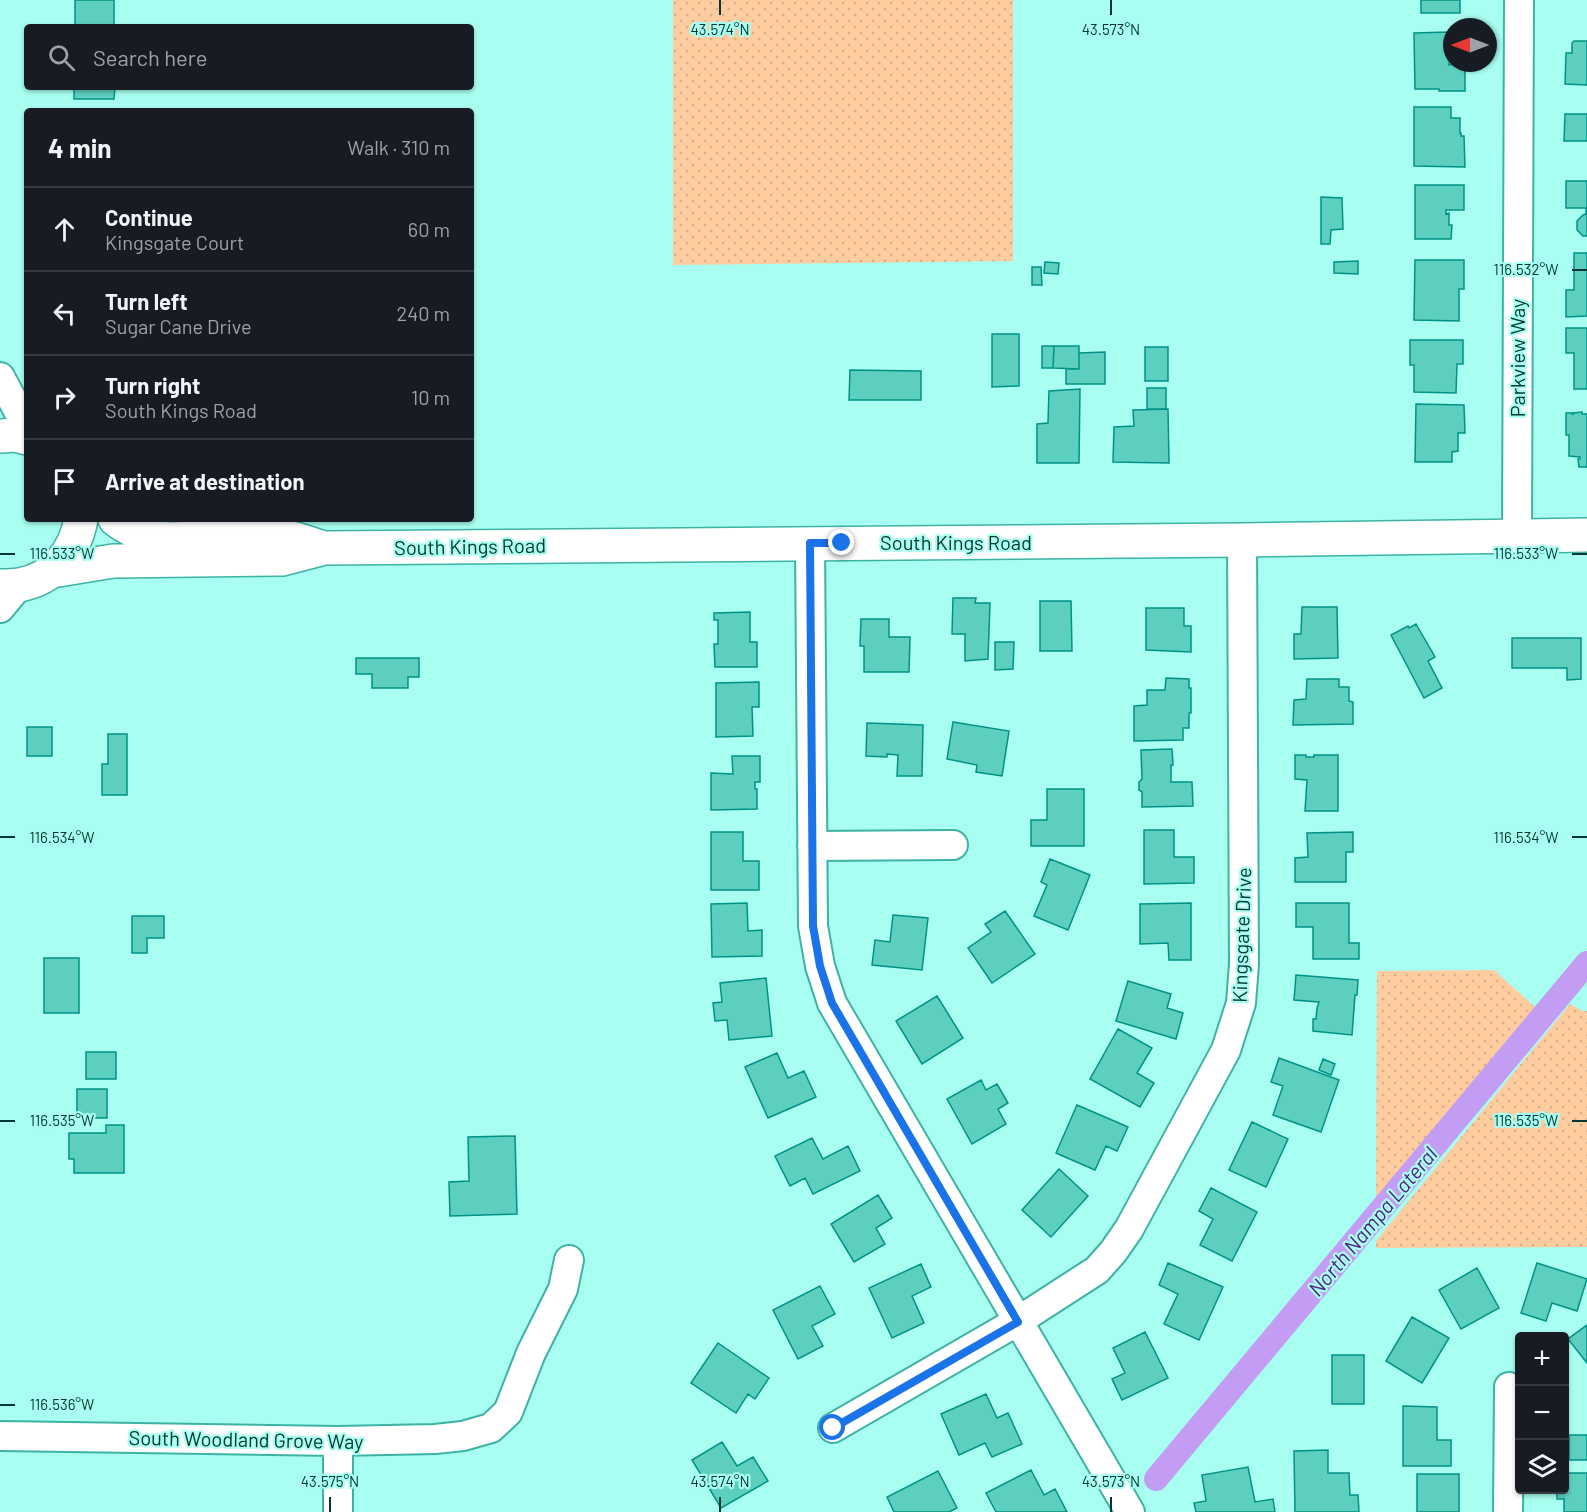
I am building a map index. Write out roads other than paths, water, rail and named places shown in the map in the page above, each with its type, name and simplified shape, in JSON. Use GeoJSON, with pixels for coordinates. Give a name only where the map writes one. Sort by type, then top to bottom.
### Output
{"type":"FeatureCollection","features":[{"type":"Feature","properties":{"kind":"main road"},"geometry":{"type":"LineString","coordinates":[[0,436],[24,437]]}},
{"type":"Feature","properties":{"kind":"main road"},"geometry":{"type":"LineString","coordinates":[[6,593],[52,571],[67,556],[78,535],[80,522]]}},
{"type":"Feature","properties":{"kind":"main road","name":"South Kings Road"},"geometry":{"type":"LineString","coordinates":[[119,522],[136,532],[172,540],[243,534],[282,535],[324,548]]}},
{"type":"Feature","properties":{"kind":"main road","name":"South Kings Road"},"geometry":{"type":"LineString","coordinates":[[52,571],[113,561],[282,559],[324,548],[1587,535]]}},
{"type":"Feature","properties":{"kind":"street","name":"Parkview Way"},"geometry":{"type":"LineString","coordinates":[[1516,536],[1519,0]]}},
{"type":"Feature","properties":{"kind":"street"},"geometry":{"type":"LineString","coordinates":[[0,377],[24,421]]}},
{"type":"Feature","properties":{"kind":"street","name":"Kingsgate Drive"},"geometry":{"type":"LineString","coordinates":[[833,1428],[1018,1322],[1096,1270],[1113,1252],[1129,1229],[1226,1050],[1241,1003],[1245,964],[1242,540]]}},
{"type":"Feature","properties":{"kind":"street"},"geometry":{"type":"LineString","coordinates":[[810,543],[813,926],[820,966],[832,1003],[1130,1512]]}},
{"type":"Feature","properties":{"kind":"street"},"geometry":{"type":"LineString","coordinates":[[812,846],[952,845]]}},
{"type":"Feature","properties":{"kind":"street","name":"South Woodland Grove Way"},"geometry":{"type":"LineString","coordinates":[[0,1436],[338,1441],[435,1439],[463,1436],[491,1428],[508,1412],[531,1353],[563,1289],[569,1260]]}},
{"type":"Feature","properties":{"kind":"street"},"geometry":{"type":"LineString","coordinates":[[1508,1512],[1509,1387]]}},
{"type":"Feature","properties":{"kind":"street"},"geometry":{"type":"LineString","coordinates":[[338,1441],[338,1512]]}},
{"type":"Feature","properties":{"kind":"waterway","name":"North Nampa Lateral"},"geometry":{"type":"LineString","coordinates":[[1156,1479],[1587,963]]}}]}
